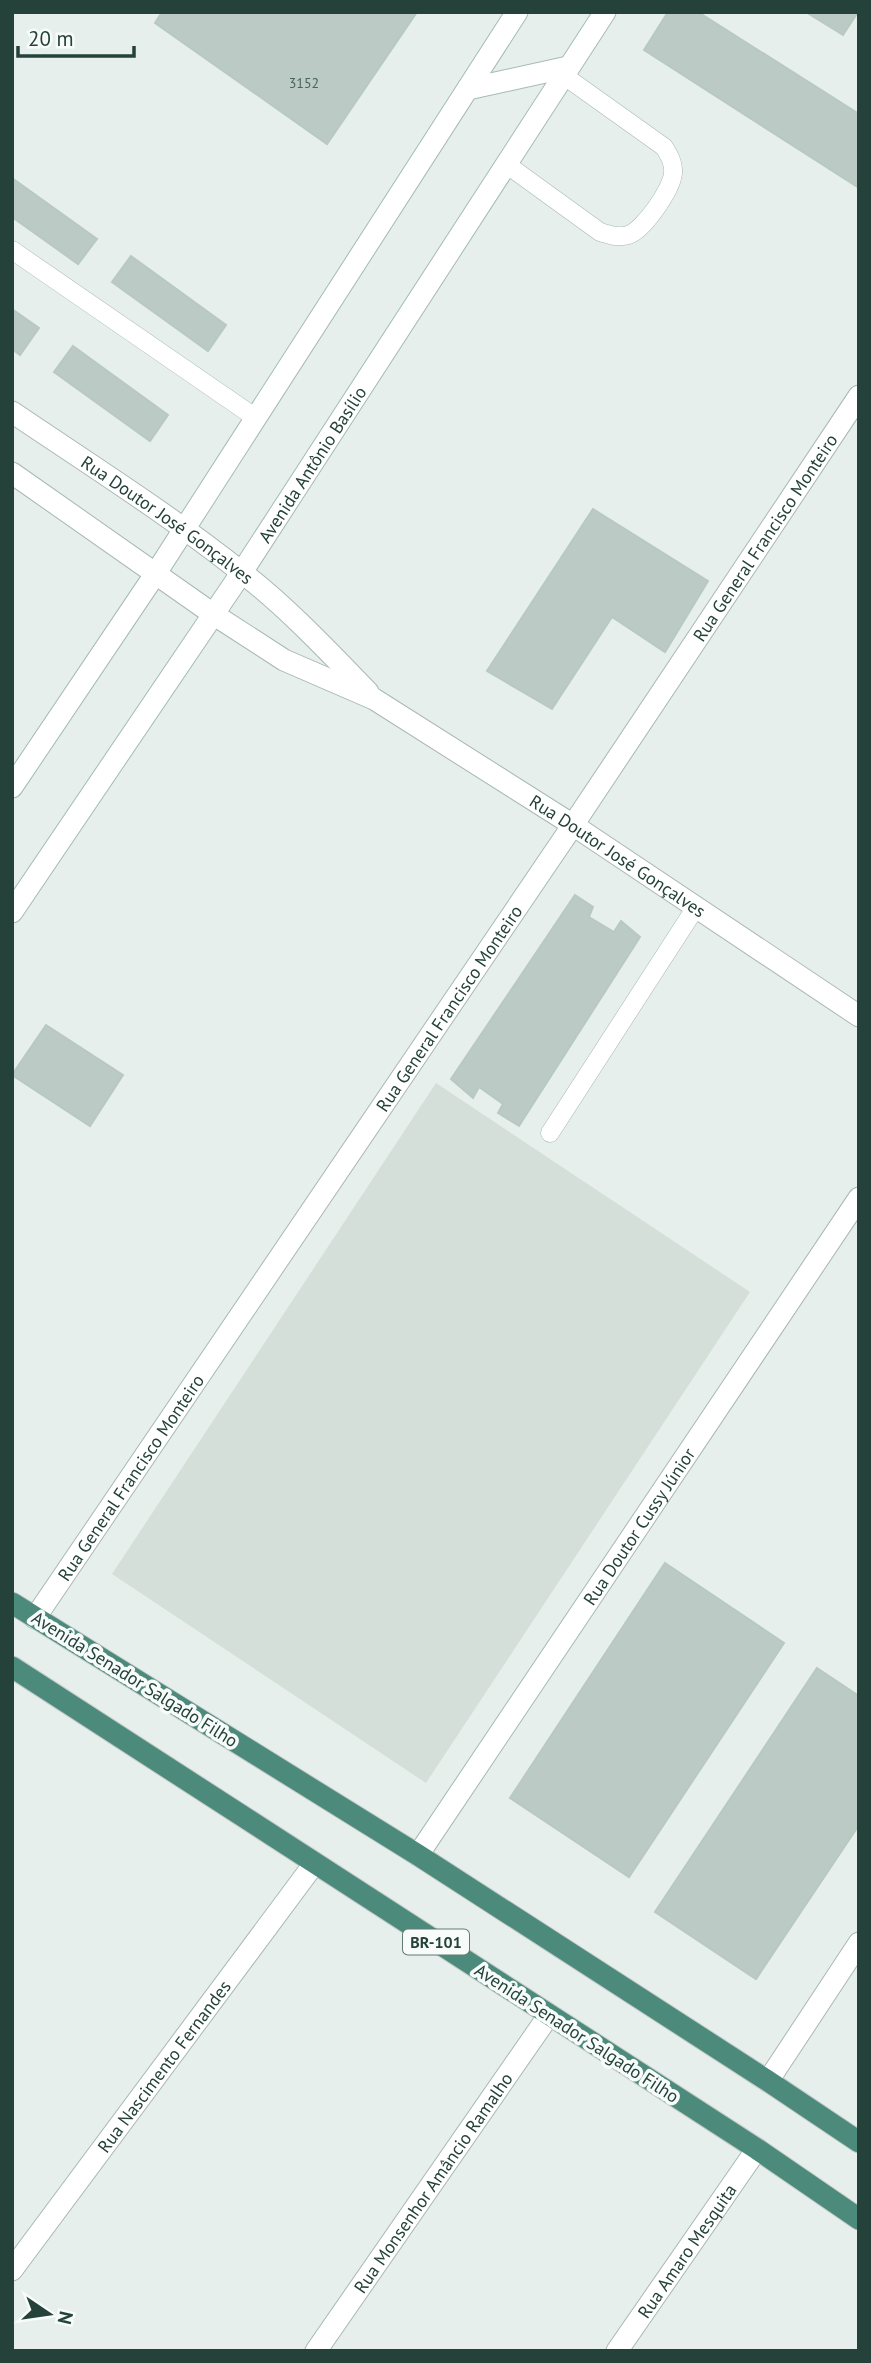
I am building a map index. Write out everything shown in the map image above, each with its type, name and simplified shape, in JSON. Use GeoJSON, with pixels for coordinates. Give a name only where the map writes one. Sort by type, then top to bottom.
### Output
{"type":"FeatureCollection","features":[{"type":"Feature","properties":{"kind":"highway","name":"Avenida Senador Salgado Filho"},"geometry":{"type":"LineString","coordinates":[[12,1603],[418,1855],[859,2142]]}},
{"type":"Feature","properties":{"kind":"highway","name":"Avenida Senador Salgado Filho"},"geometry":{"type":"LineString","coordinates":[[12,1667],[757,2149],[859,2219]]}},
{"type":"Feature","properties":{"kind":"street"},"geometry":{"type":"LineString","coordinates":[[12,787],[156,573],[517,12]]}},
{"type":"Feature","properties":{"kind":"street","name":"Avenida Antônio Basílio"},"geometry":{"type":"LineString","coordinates":[[12,912],[242,572],[605,12]]}},
{"type":"Feature","properties":{"kind":"street"},"geometry":{"type":"LineString","coordinates":[[468,89],[565,71]]}},
{"type":"Feature","properties":{"kind":"street","name":"Rua General Francisco Monteiro"},"geometry":{"type":"LineString","coordinates":[[35,1618],[573,825],[859,396]]}},
{"type":"Feature","properties":{"kind":"street","name":"Rua Doutor José Gonçalves"},"geometry":{"type":"LineString","coordinates":[[12,412],[184,529],[242,572],[305,627],[374,699]]}},
{"type":"Feature","properties":{"kind":"street","name":"Rua Doutor José Gonçalves"},"geometry":{"type":"LineString","coordinates":[[12,473],[213,614],[284,660],[374,699],[573,825],[859,1016]]}},
{"type":"Feature","properties":{"kind":"street","name":"Rua Doutor Cussy Júnior"},"geometry":{"type":"LineString","coordinates":[[418,1855],[859,1198]]}},
{"type":"Feature","properties":{"kind":"street","name":"Rua Nascimento Fernandes"},"geometry":{"type":"LineString","coordinates":[[12,2270],[314,1864]]}},
{"type":"Feature","properties":{"kind":"street"},"geometry":{"type":"LineString","coordinates":[[768,2081],[859,1943]]}},
{"type":"Feature","properties":{"kind":"street","name":"Rua Monsenhor Amâncio Ramalho"},"geometry":{"type":"LineString","coordinates":[[316,2351],[549,2015]]}},
{"type":"Feature","properties":{"kind":"street","name":"Rua Amaro Mesquita"},"geometry":{"type":"LineString","coordinates":[[617,2351],[757,2149]]}},
{"type":"Feature","properties":{"kind":"lane"},"geometry":{"type":"LineString","coordinates":[[506,164],[600,232],[614,236],[628,235],[641,227],[668,188],[673,174],[672,160],[664,147],[565,71]]}},
{"type":"Feature","properties":{"kind":"lane"},"geometry":{"type":"LineString","coordinates":[[12,250],[256,418]]}},
{"type":"Feature","properties":{"kind":"lane"},"geometry":{"type":"LineString","coordinates":[[550,1133],[696,907]]}},
{"type":"Feature","properties":{"kind":"shaded area"},"geometry":{"type":"Polygon","coordinates":[[[436,1083],[750,1292],[426,1783],[112,1574],[436,1083]]]}},
{"type":"Feature","properties":{"kind":"building"},"geometry":{"type":"Polygon","coordinates":[[[162,12],[417,12],[327,144],[155,23],[162,12]]]}},
{"type":"Feature","properties":{"kind":"building"},"geometry":{"type":"Polygon","coordinates":[[[668,12],[698,12],[859,114],[859,188],[644,50],[668,12]]]}},
{"type":"Feature","properties":{"kind":"building"},"geometry":{"type":"Polygon","coordinates":[[[806,12],[858,12],[843,35],[806,12]]]}},
{"type":"Feature","properties":{"kind":"building"},"geometry":{"type":"Polygon","coordinates":[[[12,178],[97,239],[78,264],[12,217],[12,178]]]}},
{"type":"Feature","properties":{"kind":"building"},"geometry":{"type":"Polygon","coordinates":[[[131,256],[226,325],[208,351],[112,282],[131,256]]]}},
{"type":"Feature","properties":{"kind":"building"},"geometry":{"type":"Polygon","coordinates":[[[12,309],[39,328],[20,355],[12,349],[12,309]]]}},
{"type":"Feature","properties":{"kind":"building"},"geometry":{"type":"Polygon","coordinates":[[[73,346],[168,415],[150,441],[54,372],[73,346]]]}},
{"type":"Feature","properties":{"kind":"building"},"geometry":{"type":"Polygon","coordinates":[[[593,509],[708,581],[665,652],[612,617],[552,709],[487,671],[593,509]]]}},
{"type":"Feature","properties":{"kind":"building"},"geometry":{"type":"Polygon","coordinates":[[[575,895],[593,907],[589,917],[614,932],[621,921],[640,937],[519,1126],[498,1113],[503,1104],[479,1087],[473,1098],[451,1079],[575,895]]]}},
{"type":"Feature","properties":{"kind":"building"},"geometry":{"type":"Polygon","coordinates":[[[46,1025],[123,1075],[90,1126],[12,1075],[46,1025]]]}},
{"type":"Feature","properties":{"kind":"building"},"geometry":{"type":"Polygon","coordinates":[[[665,1563],[784,1643],[629,1877],[510,1798],[665,1563]]]}},
{"type":"Feature","properties":{"kind":"building"},"geometry":{"type":"Polygon","coordinates":[[[817,1668],[859,1696],[859,1825],[756,1979],[655,1912],[817,1668]]]}}]}
